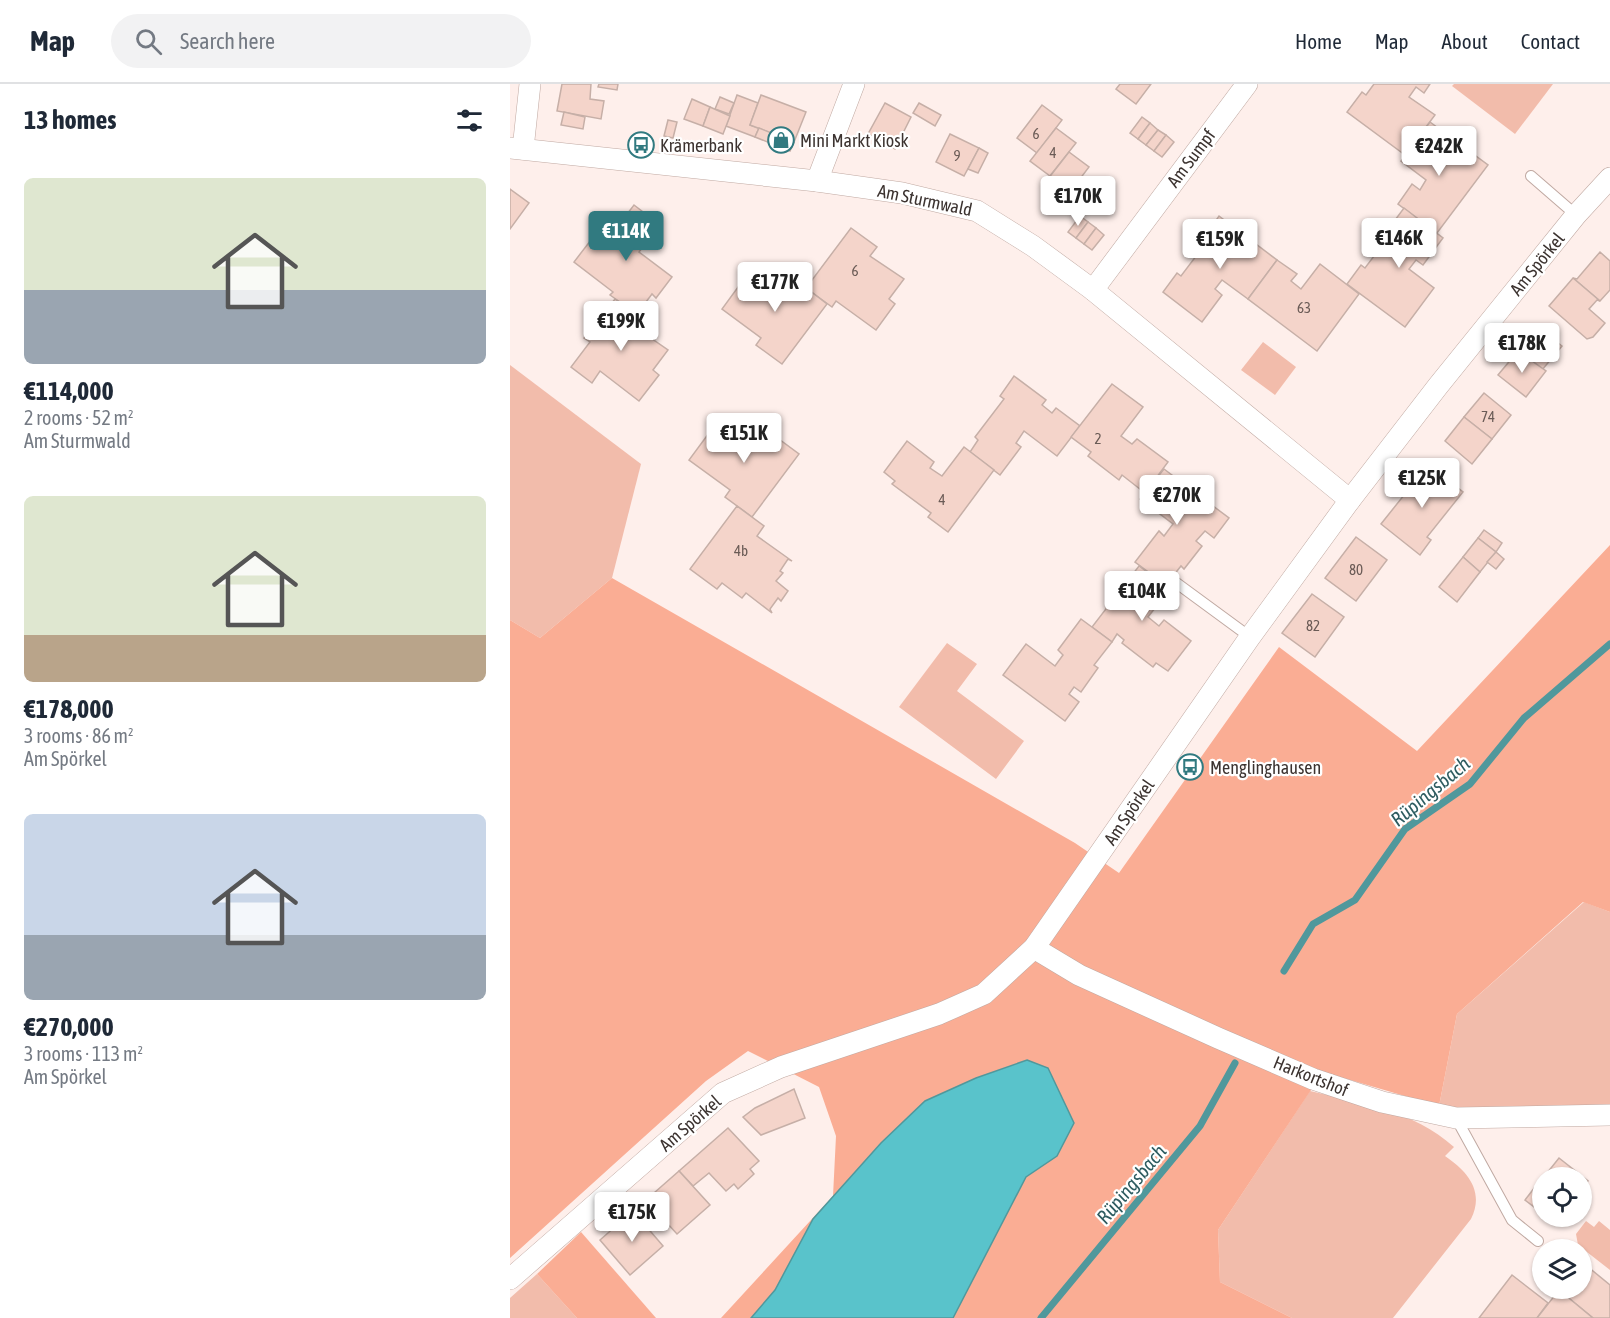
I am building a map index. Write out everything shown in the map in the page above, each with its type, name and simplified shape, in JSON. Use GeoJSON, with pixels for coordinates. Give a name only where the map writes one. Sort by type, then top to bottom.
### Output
{"type":"FeatureCollection","features":[{"type":"Feature","properties":{"kind":"street"},"geometry":{"type":"LineString","coordinates":[[517,148],[530,84]]}},
{"type":"Feature","properties":{"kind":"street"},"geometry":{"type":"LineString","coordinates":[[816,181],[855,84]]}},
{"type":"Feature","properties":{"kind":"street","name":"Am Sumpf"},"geometry":{"type":"LineString","coordinates":[[1093,290],[1247,84]]}},
{"type":"Feature","properties":{"kind":"street","name":"Am Sturmwald"},"geometry":{"type":"LineString","coordinates":[[517,148],[816,181],[903,193],[978,211],[1034,246],[1093,290],[1350,500]]}},
{"type":"Feature","properties":{"kind":"street","name":"Am Spörkel"},"geometry":{"type":"LineString","coordinates":[[510,1279],[723,1094],[781,1067],[939,1014],[984,994],[1034,948],[1250,638],[1350,500],[1576,214],[1610,178]]}},
{"type":"Feature","properties":{"kind":"street","name":"Harkortshof"},"geometry":{"type":"LineString","coordinates":[[1034,948],[1079,975],[1313,1079],[1382,1102],[1456,1118],[1610,1115]]}},
{"type":"Feature","properties":{"kind":"lane"},"geometry":{"type":"LineString","coordinates":[[1531,176],[1576,214]]}},
{"type":"Feature","properties":{"kind":"lane"},"geometry":{"type":"LineString","coordinates":[[1171,579],[1250,638]]}},
{"type":"Feature","properties":{"kind":"lane"},"geometry":{"type":"LineString","coordinates":[[1456,1118],[1512,1220],[1536,1239]]}},
{"type":"Feature","properties":{"kind":"shaded area"},"geometry":{"type":"Polygon","coordinates":[[[1454,84],[1553,84],[1515,134],[1452,86],[1454,84]]]}},
{"type":"Feature","properties":{"kind":"shaded area"},"geometry":{"type":"Polygon","coordinates":[[[1263,342],[1296,367],[1275,395],[1241,370],[1263,342]]]}},
{"type":"Feature","properties":{"kind":"shaded area"},"geometry":{"type":"Polygon","coordinates":[[[510,365],[641,464],[612,578],[540,638],[510,620],[510,365]]]}},
{"type":"Feature","properties":{"kind":"shaded area"},"geometry":{"type":"Polygon","coordinates":[[[1610,545],[1610,912],[1583,902],[1457,1014],[1439,1106],[1323,1072],[1218,1230],[1220,1282],[1292,1318],[953,1318],[1026,1177],[1057,1156],[1059,1094],[1048,1069],[1027,1060],[976,1078],[925,1101],[881,1143],[813,1219],[775,1290],[751,1318],[721,1318],[833,1196],[836,1136],[819,1087],[748,1051],[706,1081],[510,1258],[510,620],[540,638],[612,578],[1075,843],[1119,873],[1279,647],[1417,751],[1610,545]]]}},
{"type":"Feature","properties":{"kind":"shaded area"},"geometry":{"type":"Polygon","coordinates":[[[947,643],[977,664],[957,691],[1024,741],[996,779],[899,707],[947,643]]]}},
{"type":"Feature","properties":{"kind":"shaded area"},"geometry":{"type":"Polygon","coordinates":[[[1584,902],[1610,912],[1610,1108],[1461,1111],[1439,1106],[1457,1014],[1584,902]]]}},
{"type":"Feature","properties":{"kind":"shaded area"},"geometry":{"type":"Polygon","coordinates":[[[1310,1091],[1386,1110],[1422,1124],[1454,1147],[1445,1156],[1467,1175],[1475,1191],[1475,1209],[1471,1219],[1393,1318],[1292,1318],[1220,1282],[1218,1230],[1310,1091]]]}},
{"type":"Feature","properties":{"kind":"shaded area"},"geometry":{"type":"Polygon","coordinates":[[[1599,1221],[1610,1230],[1610,1270],[1592,1256],[1592,1239],[1577,1239],[1576,1234],[1581,1227],[1594,1227],[1599,1221]]]}},
{"type":"Feature","properties":{"kind":"shaded area"},"geometry":{"type":"Polygon","coordinates":[[[581,1232],[656,1318],[577,1318],[537,1274],[581,1232]]]}},
{"type":"Feature","properties":{"kind":"shaded area"},"geometry":{"type":"Polygon","coordinates":[[[537,1274],[577,1318],[510,1318],[510,1298],[537,1274]]]}},
{"type":"Feature","properties":{"kind":"water"},"geometry":{"type":"Polygon","coordinates":[[[1027,1060],[1048,1068],[1074,1123],[1057,1156],[1026,1177],[953,1318],[751,1318],[775,1290],[813,1219],[881,1143],[925,1101],[976,1078],[1027,1060]]]}},
{"type":"Feature","properties":{"kind":"building"},"geometry":{"type":"Polygon","coordinates":[[[562,84],[591,84],[590,99],[604,101],[601,119],[557,111],[562,84]]]}},
{"type":"Feature","properties":{"kind":"building"},"geometry":{"type":"Polygon","coordinates":[[[599,84],[618,84],[617,90],[598,87],[599,84]]]}},
{"type":"Feature","properties":{"kind":"building"},"geometry":{"type":"Polygon","coordinates":[[[1120,84],[1151,84],[1136,104],[1116,89],[1120,84]]]}},
{"type":"Feature","properties":{"kind":"building"},"geometry":{"type":"Polygon","coordinates":[[[1374,84],[1430,84],[1424,93],[1416,87],[1409,97],[1435,115],[1405,155],[1347,112],[1362,92],[1366,95],[1374,84]]]}},
{"type":"Feature","properties":{"kind":"building"},"geometry":{"type":"Polygon","coordinates":[[[737,95],[758,103],[750,125],[759,128],[755,137],[726,126],[737,95]]]}},
{"type":"Feature","properties":{"kind":"building"},"geometry":{"type":"Polygon","coordinates":[[[761,95],[806,112],[794,142],[750,125],[761,95]]]}},
{"type":"Feature","properties":{"kind":"building"},"geometry":{"type":"Polygon","coordinates":[[[720,97],[734,103],[729,114],[715,109],[720,97]]]}},
{"type":"Feature","properties":{"kind":"building"},"geometry":{"type":"Polygon","coordinates":[[[692,99],[710,107],[703,126],[684,119],[692,99]]]}},
{"type":"Feature","properties":{"kind":"building"},"geometry":{"type":"Polygon","coordinates":[[[885,103],[911,117],[895,149],[868,134],[885,103]]]}},
{"type":"Feature","properties":{"kind":"building"},"geometry":{"type":"Polygon","coordinates":[[[919,103],[941,115],[935,126],[913,113],[919,103]]]}},
{"type":"Feature","properties":{"kind":"building"},"geometry":{"type":"Polygon","coordinates":[[[1042,105],[1062,120],[1037,153],[1017,138],[1042,105]]]}},
{"type":"Feature","properties":{"kind":"building"},"geometry":{"type":"Polygon","coordinates":[[[710,107],[730,116],[723,134],[703,126],[710,107]]]}},
{"type":"Feature","properties":{"kind":"building"},"geometry":{"type":"Polygon","coordinates":[[[564,112],[585,117],[583,129],[561,125],[564,112]]]}},
{"type":"Feature","properties":{"kind":"building"},"geometry":{"type":"Polygon","coordinates":[[[1142,117],[1150,123],[1138,139],[1130,133],[1142,117]]]}},
{"type":"Feature","properties":{"kind":"building"},"geometry":{"type":"Polygon","coordinates":[[[668,120],[677,122],[673,138],[664,136],[668,120]]]}},
{"type":"Feature","properties":{"kind":"building"},"geometry":{"type":"Polygon","coordinates":[[[1430,122],[1488,165],[1437,233],[1398,204],[1412,184],[1420,190],[1426,180],[1401,161],[1430,122]]]}},
{"type":"Feature","properties":{"kind":"building"},"geometry":{"type":"Polygon","coordinates":[[[1150,123],[1158,130],[1146,145],[1138,139],[1150,123]]]}},
{"type":"Feature","properties":{"kind":"building"},"geometry":{"type":"Polygon","coordinates":[[[759,128],[794,142],[790,151],[755,137],[759,128]]]}},
{"type":"Feature","properties":{"kind":"building"},"geometry":{"type":"Polygon","coordinates":[[[1056,128],[1076,143],[1050,176],[1030,161],[1056,128]]]}},
{"type":"Feature","properties":{"kind":"building"},"geometry":{"type":"Polygon","coordinates":[[[1158,130],[1166,135],[1154,151],[1146,145],[1158,130]]]}},
{"type":"Feature","properties":{"kind":"building"},"geometry":{"type":"Polygon","coordinates":[[[950,134],[979,148],[964,176],[936,162],[950,134]]]}},
{"type":"Feature","properties":{"kind":"building"},"geometry":{"type":"Polygon","coordinates":[[[1166,135],[1174,142],[1162,157],[1154,151],[1166,135]]]}},
{"type":"Feature","properties":{"kind":"building"},"geometry":{"type":"Polygon","coordinates":[[[979,148],[988,153],[978,173],[968,169],[979,148]]]}},
{"type":"Feature","properties":{"kind":"building"},"geometry":{"type":"Polygon","coordinates":[[[1069,152],[1089,167],[1064,200],[1044,184],[1069,152]]]}},
{"type":"Feature","properties":{"kind":"building"},"geometry":{"type":"Polygon","coordinates":[[[510,189],[529,203],[510,229],[510,189]]]}},
{"type":"Feature","properties":{"kind":"building"},"geometry":{"type":"Polygon","coordinates":[[[634,205],[660,225],[639,252],[672,277],[656,298],[652,294],[637,314],[610,295],[613,292],[574,262],[594,236],[604,244],[634,205]]]}},
{"type":"Feature","properties":{"kind":"building"},"geometry":{"type":"Polygon","coordinates":[[[1404,208],[1443,238],[1423,265],[1416,260],[1409,269],[1434,288],[1405,327],[1347,284],[1361,265],[1365,268],[1393,231],[1389,228],[1404,208]]]}},
{"type":"Feature","properties":{"kind":"building"},"geometry":{"type":"Polygon","coordinates":[[[1080,216],[1088,222],[1076,238],[1068,232],[1080,216]]]}},
{"type":"Feature","properties":{"kind":"building"},"geometry":{"type":"Polygon","coordinates":[[[1219,216],[1277,260],[1248,299],[1222,280],[1215,289],[1222,295],[1202,322],[1163,292],[1177,273],[1181,276],[1209,239],[1205,236],[1219,216]]]}},
{"type":"Feature","properties":{"kind":"building"},"geometry":{"type":"Polygon","coordinates":[[[1088,222],[1096,228],[1084,244],[1076,238],[1088,222]]]}},
{"type":"Feature","properties":{"kind":"building"},"geometry":{"type":"Polygon","coordinates":[[[851,228],[877,247],[870,256],[904,279],[889,299],[895,304],[876,330],[836,301],[832,307],[806,288],[851,228]]]}},
{"type":"Feature","properties":{"kind":"building"},"geometry":{"type":"Polygon","coordinates":[[[1096,228],[1104,235],[1092,250],[1084,244],[1096,228]]]}},
{"type":"Feature","properties":{"kind":"building"},"geometry":{"type":"Polygon","coordinates":[[[1600,252],[1610,261],[1610,290],[1600,301],[1573,278],[1577,279],[1600,252]]]}},
{"type":"Feature","properties":{"kind":"building"},"geometry":{"type":"Polygon","coordinates":[[[1277,260],[1297,274],[1291,281],[1301,289],[1320,264],[1359,294],[1317,351],[1248,299],[1277,260]]]}},
{"type":"Feature","properties":{"kind":"building"},"geometry":{"type":"Polygon","coordinates":[[[763,268],[795,293],[801,284],[827,304],[782,364],[756,345],[761,338],[722,309],[741,283],[748,288],[763,268]]]}},
{"type":"Feature","properties":{"kind":"building"},"geometry":{"type":"Polygon","coordinates":[[[1573,278],[1600,301],[1597,300],[1589,309],[1605,323],[1593,337],[1587,339],[1549,306],[1573,278]]]}},
{"type":"Feature","properties":{"kind":"building"},"geometry":{"type":"Polygon","coordinates":[[[615,299],[641,318],[635,327],[668,350],[653,370],[659,375],[639,401],[600,371],[592,383],[571,367],[590,342],[584,338],[615,299]]]}},
{"type":"Feature","properties":{"kind":"building"},"geometry":{"type":"Polygon","coordinates":[[[1534,324],[1562,346],[1542,370],[1514,349],[1534,324]]]}},
{"type":"Feature","properties":{"kind":"building"},"geometry":{"type":"Polygon","coordinates":[[[1518,351],[1546,371],[1526,397],[1498,375],[1518,351]]]}},
{"type":"Feature","properties":{"kind":"building"},"geometry":{"type":"Polygon","coordinates":[[[1014,376],[1046,400],[1042,405],[1052,413],[1056,408],[1080,426],[1057,456],[1024,431],[1016,443],[1021,447],[1000,475],[970,452],[978,440],[975,437],[1004,399],[1000,396],[1014,376]]]}},
{"type":"Feature","properties":{"kind":"building"},"geometry":{"type":"Polygon","coordinates":[[[1112,384],[1143,407],[1121,436],[1132,444],[1137,439],[1168,462],[1145,493],[1122,475],[1119,480],[1088,456],[1091,452],[1071,437],[1112,384]]]}},
{"type":"Feature","properties":{"kind":"building"},"geometry":{"type":"Polygon","coordinates":[[[1484,393],[1511,415],[1492,439],[1464,417],[1484,393]]]}},
{"type":"Feature","properties":{"kind":"building"},"geometry":{"type":"Polygon","coordinates":[[[732,417],[762,442],[765,443],[772,434],[799,454],[752,517],[725,497],[730,490],[689,460],[709,433],[717,438],[732,417]]]}},
{"type":"Feature","properties":{"kind":"building"},"geometry":{"type":"Polygon","coordinates":[[[1464,417],[1492,439],[1472,464],[1445,441],[1464,417]]]}},
{"type":"Feature","properties":{"kind":"building"},"geometry":{"type":"Polygon","coordinates":[[[907,441],[934,462],[930,468],[942,476],[964,447],[994,470],[948,532],[928,517],[931,513],[892,484],[895,481],[884,472],[907,441]]]}},
{"type":"Feature","properties":{"kind":"building"},"geometry":{"type":"Polygon","coordinates":[[[1428,465],[1463,492],[1427,537],[1431,540],[1420,555],[1381,524],[1428,465]]]}},
{"type":"Feature","properties":{"kind":"building"},"geometry":{"type":"Polygon","coordinates":[[[1164,469],[1229,518],[1214,538],[1205,531],[1196,541],[1202,546],[1184,569],[1181,566],[1166,585],[1135,562],[1159,531],[1164,536],[1173,524],[1140,499],[1164,469]]]}},
{"type":"Feature","properties":{"kind":"building"},"geometry":{"type":"Polygon","coordinates":[[[737,506],[764,526],[757,536],[792,561],[788,559],[780,571],[783,573],[776,581],[788,591],[781,601],[778,598],[770,609],[772,613],[746,593],[742,598],[722,583],[717,589],[690,569],[737,506]]]}},
{"type":"Feature","properties":{"kind":"building"},"geometry":{"type":"Polygon","coordinates":[[[1484,530],[1502,543],[1496,552],[1478,538],[1484,530]]]}},
{"type":"Feature","properties":{"kind":"building"},"geometry":{"type":"Polygon","coordinates":[[[1356,537],[1387,560],[1356,601],[1325,578],[1356,537]]]}},
{"type":"Feature","properties":{"kind":"building"},"geometry":{"type":"Polygon","coordinates":[[[1478,538],[1496,552],[1480,572],[1463,557],[1478,538]]]}},
{"type":"Feature","properties":{"kind":"building"},"geometry":{"type":"Polygon","coordinates":[[[1496,552],[1504,559],[1496,569],[1487,562],[1496,552]]]}},
{"type":"Feature","properties":{"kind":"building"},"geometry":{"type":"Polygon","coordinates":[[[1463,557],[1480,572],[1457,602],[1439,587],[1463,557]]]}},
{"type":"Feature","properties":{"kind":"building"},"geometry":{"type":"Polygon","coordinates":[[[1139,566],[1170,589],[1148,617],[1159,626],[1164,620],[1191,641],[1168,671],[1156,663],[1153,667],[1122,643],[1124,640],[1117,634],[1112,642],[1092,627],[1139,566]]]}},
{"type":"Feature","properties":{"kind":"building"},"geometry":{"type":"Polygon","coordinates":[[[1312,594],[1344,617],[1315,657],[1282,633],[1312,594]]]}},
{"type":"Feature","properties":{"kind":"building"},"geometry":{"type":"Polygon","coordinates":[[[1081,619],[1112,642],[1094,665],[1098,668],[1081,692],[1074,687],[1069,694],[1079,702],[1065,721],[1003,675],[1026,644],[1055,666],[1063,655],[1058,650],[1081,619]]]}},
{"type":"Feature","properties":{"kind":"building"},"geometry":{"type":"Polygon","coordinates":[[[794,1089],[805,1118],[761,1135],[743,1117],[755,1108],[794,1089]]]}},
{"type":"Feature","properties":{"kind":"building"},"geometry":{"type":"Polygon","coordinates":[[[728,1128],[759,1161],[750,1169],[754,1174],[738,1189],[734,1184],[726,1191],[709,1173],[693,1186],[679,1171],[728,1128]]]}},
{"type":"Feature","properties":{"kind":"building"},"geometry":{"type":"Polygon","coordinates":[[[1559,1158],[1570,1167],[1552,1167],[1559,1158]]]}},
{"type":"Feature","properties":{"kind":"building"},"geometry":{"type":"Polygon","coordinates":[[[679,1171],[710,1205],[677,1234],[646,1200],[679,1171]]]}},
{"type":"Feature","properties":{"kind":"building"},"geometry":{"type":"Polygon","coordinates":[[[1532,1191],[1532,1205],[1525,1200],[1532,1191]]]}},
{"type":"Feature","properties":{"kind":"building"},"geometry":{"type":"Polygon","coordinates":[[[633,1211],[663,1246],[630,1275],[600,1240],[633,1211]]]}},
{"type":"Feature","properties":{"kind":"building"},"geometry":{"type":"Polygon","coordinates":[[[1592,1270],[1610,1285],[1610,1318],[1593,1318],[1570,1299],[1592,1299],[1592,1270]]]}},
{"type":"Feature","properties":{"kind":"building"},"geometry":{"type":"Polygon","coordinates":[[[1512,1275],[1532,1291],[1532,1299],[1543,1299],[1548,1303],[1537,1318],[1479,1318],[1512,1275]]]}},
{"type":"Feature","properties":{"kind":"building"},"geometry":{"type":"Polygon","coordinates":[[[1552,1299],[1570,1299],[1593,1318],[1537,1318],[1552,1299]]]}},
{"type":"Feature","properties":{"kind":"waterway","name":"Rüpingsbach"},"geometry":{"type":"LineString","coordinates":[[1284,971],[1313,924],[1355,900],[1405,829],[1470,784],[1524,718],[1610,644]]}},
{"type":"Feature","properties":{"kind":"waterway","name":"Rüpingsbach"},"geometry":{"type":"LineString","coordinates":[[1041,1318],[1200,1126],[1235,1063]]}},
{"type":"Feature","properties":{"kind":"place","name":"Mini Markt Kiosk"},"geometry":{"type":"Point","coordinates":[781,140]}},
{"type":"Feature","properties":{"kind":"place","name":"Krämerbank"},"geometry":{"type":"Point","coordinates":[641,145]}},
{"type":"Feature","properties":{"kind":"place","name":"Menglinghausen"},"geometry":{"type":"Point","coordinates":[1190,767]}}]}
